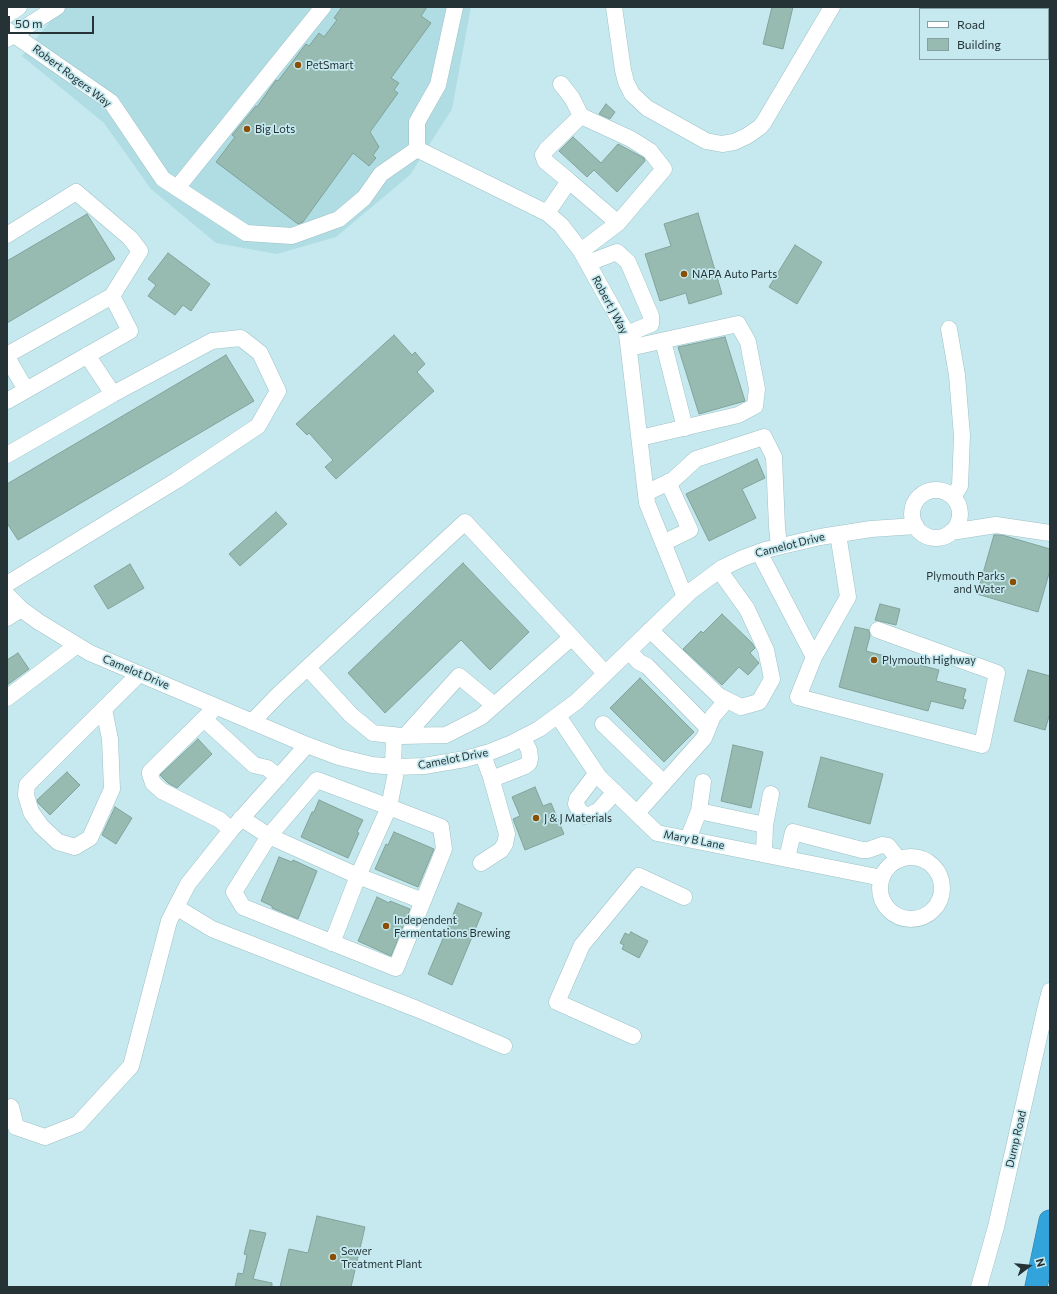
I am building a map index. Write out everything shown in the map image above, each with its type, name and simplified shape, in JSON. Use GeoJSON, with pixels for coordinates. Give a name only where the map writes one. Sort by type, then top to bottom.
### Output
{"type":"FeatureCollection","features":[{"type":"Feature","properties":{"kind":"highway"},"geometry":{"type":"LineString","coordinates":[[1036,1287],[1050,1221]]}},
{"type":"Feature","properties":{"kind":"street"},"geometry":{"type":"LineString","coordinates":[[7,15],[19,7]]}},
{"type":"Feature","properties":{"kind":"street"},"geometry":{"type":"LineString","coordinates":[[10,35],[57,7]]}},
{"type":"Feature","properties":{"kind":"street"},"geometry":{"type":"LineString","coordinates":[[177,188],[323,7]]}},
{"type":"Feature","properties":{"kind":"street"},"geometry":{"type":"LineString","coordinates":[[417,150],[417,122],[438,85],[455,7]]}},
{"type":"Feature","properties":{"kind":"street"},"geometry":{"type":"LineString","coordinates":[[614,7],[623,70],[626,82],[632,94],[647,108],[700,138],[706,141],[722,144],[734,142],[747,136],[760,127],[832,7]]}},
{"type":"Feature","properties":{"kind":"street","name":"Robert Rogers Way"},"geometry":{"type":"LineString","coordinates":[[10,35],[111,102],[163,179],[246,233],[292,236],[339,220],[364,198],[381,174],[417,150]]}},
{"type":"Feature","properties":{"kind":"street"},"geometry":{"type":"LineString","coordinates":[[561,84],[572,98],[581,116],[631,138],[650,150],[664,169],[618,223],[585,257]]}},
{"type":"Feature","properties":{"kind":"street"},"geometry":{"type":"LineString","coordinates":[[581,116],[547,149],[543,155],[545,161],[618,223]]}},
{"type":"Feature","properties":{"kind":"street","name":"Robert J Way"},"geometry":{"type":"LineString","coordinates":[[417,150],[547,213],[561,225],[585,257],[628,341],[648,504],[685,596]]}},
{"type":"Feature","properties":{"kind":"street"},"geometry":{"type":"LineString","coordinates":[[547,213],[570,182]]}},
{"type":"Feature","properties":{"kind":"street"},"geometry":{"type":"LineString","coordinates":[[7,235],[76,192],[130,238],[140,251],[112,296],[7,356],[26,390]]}},
{"type":"Feature","properties":{"kind":"street"},"geometry":{"type":"LineString","coordinates":[[585,257],[617,252],[628,262],[651,316],[651,324],[628,341]]}},
{"type":"Feature","properties":{"kind":"street"},"geometry":{"type":"LineString","coordinates":[[7,401],[130,331],[112,296]]}},
{"type":"Feature","properties":{"kind":"street"},"geometry":{"type":"LineString","coordinates":[[628,341],[663,341],[738,324],[748,342],[757,389],[755,406],[738,415],[640,438]]}},
{"type":"Feature","properties":{"kind":"street"},"geometry":{"type":"LineString","coordinates":[[949,329],[957,374],[962,436],[960,486],[954,497]]}},
{"type":"Feature","properties":{"kind":"street"},"geometry":{"type":"LineString","coordinates":[[7,455],[113,394],[212,341],[241,338],[260,354],[278,391],[258,426],[177,480],[7,584]]}},
{"type":"Feature","properties":{"kind":"street"},"geometry":{"type":"LineString","coordinates":[[663,341],[685,428]]}},
{"type":"Feature","properties":{"kind":"street"},"geometry":{"type":"LineString","coordinates":[[87,356],[113,394]]}},
{"type":"Feature","properties":{"kind":"street"},"geometry":{"type":"LineString","coordinates":[[646,493],[673,480],[696,459],[764,437],[774,457],[779,546]]}},
{"type":"Feature","properties":{"kind":"street"},"geometry":{"type":"LineString","coordinates":[[664,543],[690,530],[668,482]]}},
{"type":"Feature","properties":{"kind":"street"},"geometry":{"type":"LineString","coordinates":[[940,490],[947,492],[954,497],[958,503],[960,511],[956,526],[951,532],[936,538],[921,532],[913,519],[913,511],[919,497],[925,492],[940,490]]}},
{"type":"Feature","properties":{"kind":"street"},"geometry":{"type":"LineString","coordinates":[[252,722],[279,694],[465,522],[605,674]]}},
{"type":"Feature","properties":{"kind":"street"},"geometry":{"type":"LineString","coordinates":[[951,532],[996,525],[1050,533]]}},
{"type":"Feature","properties":{"kind":"street","name":"Camelot Drive"},"geometry":{"type":"LineString","coordinates":[[7,595],[21,608],[43,624],[90,652],[307,745],[339,757],[361,763],[395,767],[439,764],[483,755],[500,749],[523,738],[558,716],[576,702],[685,596],[719,570],[743,558],[779,546],[838,534],[877,528],[916,526]]}},
{"type":"Feature","properties":{"kind":"street"},"geometry":{"type":"LineString","coordinates":[[838,534],[848,597],[814,657],[798,697],[982,745],[997,673],[878,630]]}},
{"type":"Feature","properties":{"kind":"street"},"geometry":{"type":"LineString","coordinates":[[759,552],[814,657]]}},
{"type":"Feature","properties":{"kind":"street"},"geometry":{"type":"LineString","coordinates":[[650,630],[719,696],[741,707],[759,702],[772,679],[766,650],[747,609],[719,570]]}},
{"type":"Feature","properties":{"kind":"street"},"geometry":{"type":"LineString","coordinates":[[7,618],[21,608]]}},
{"type":"Feature","properties":{"kind":"street"},"geometry":{"type":"LineString","coordinates":[[308,668],[350,715],[373,732],[399,735],[446,734],[481,717],[572,637]]}},
{"type":"Feature","properties":{"kind":"street"},"geometry":{"type":"LineString","coordinates":[[7,698],[77,645]]}},
{"type":"Feature","properties":{"kind":"street"},"geometry":{"type":"LineString","coordinates":[[629,651],[639,662],[647,666],[708,728]]}},
{"type":"Feature","properties":{"kind":"street"},"geometry":{"type":"LineString","coordinates":[[104,708],[110,739],[112,789],[90,838],[75,847],[58,842],[41,826],[31,812],[26,795],[27,785],[104,708],[139,674]]}},
{"type":"Feature","properties":{"kind":"street"},"geometry":{"type":"LineString","coordinates":[[332,942],[358,876],[389,807],[399,735],[459,676],[494,705]]}},
{"type":"Feature","properties":{"kind":"street"},"geometry":{"type":"LineString","coordinates":[[636,814],[704,738],[713,716],[727,700]]}},
{"type":"Feature","properties":{"kind":"street"},"geometry":{"type":"LineString","coordinates":[[216,707],[150,772],[150,777],[153,783],[162,792],[220,820],[269,836],[358,876],[423,901]]}},
{"type":"Feature","properties":{"kind":"street","name":"Mary B Lane"},"geometry":{"type":"LineString","coordinates":[[558,716],[596,774],[657,833],[882,878]]}},
{"type":"Feature","properties":{"kind":"street"},"geometry":{"type":"LineString","coordinates":[[204,719],[254,765],[267,768],[279,777]]}},
{"type":"Feature","properties":{"kind":"street"},"geometry":{"type":"LineString","coordinates":[[603,724],[664,783]]}},
{"type":"Feature","properties":{"kind":"street"},"geometry":{"type":"LineString","coordinates":[[492,779],[529,763],[529,750],[523,738]]}},
{"type":"Feature","properties":{"kind":"street"},"geometry":{"type":"LineString","coordinates":[[11,1107],[16,1127],[45,1137],[78,1124],[131,1066],[167,928],[188,884],[236,824],[307,745]]}},
{"type":"Feature","properties":{"kind":"street"},"geometry":{"type":"LineString","coordinates":[[481,863],[501,850],[505,844],[507,834],[492,779],[483,755]]}},
{"type":"Feature","properties":{"kind":"street"},"geometry":{"type":"LineString","coordinates":[[254,765],[258,781],[267,790]]}},
{"type":"Feature","properties":{"kind":"street"},"geometry":{"type":"LineString","coordinates":[[596,774],[576,799],[576,804],[579,810],[585,816],[590,815],[598,810],[614,792]]}},
{"type":"Feature","properties":{"kind":"street"},"geometry":{"type":"LineString","coordinates":[[317,780],[389,807],[440,827],[444,849],[396,968],[243,907],[234,892],[269,836],[317,780]]}},
{"type":"Feature","properties":{"kind":"street"},"geometry":{"type":"LineString","coordinates":[[688,839],[699,811],[703,782]]}},
{"type":"Feature","properties":{"kind":"street"},"geometry":{"type":"LineString","coordinates":[[764,854],[765,825],[771,794]]}},
{"type":"Feature","properties":{"kind":"street"},"geometry":{"type":"LineString","coordinates":[[699,811],[765,825]]}},
{"type":"Feature","properties":{"kind":"street"},"geometry":{"type":"LineString","coordinates":[[787,859],[793,832],[862,850],[888,846],[899,860]]}},
{"type":"Feature","properties":{"kind":"street"},"geometry":{"type":"LineString","coordinates":[[905,858],[915,858],[925,861],[934,867],[939,876],[942,886],[941,897],[933,910],[921,918],[911,920],[901,918],[886,906],[881,897],[880,888],[882,878],[887,869],[899,860],[905,858]]}},
{"type":"Feature","properties":{"kind":"street"},"geometry":{"type":"LineString","coordinates":[[633,1036],[557,1002],[582,945],[639,876],[684,897]]}},
{"type":"Feature","properties":{"kind":"street"},"geometry":{"type":"LineString","coordinates":[[176,907],[212,929],[417,1009],[504,1046]]}},
{"type":"Feature","properties":{"kind":"street","name":"Dump Road"},"geometry":{"type":"LineString","coordinates":[[980,1287],[996,1227],[1050,992]]}},
{"type":"Feature","properties":{"kind":"shaded area"},"geometry":{"type":"Polygon","coordinates":[[[62,7],[471,7],[452,109],[410,175],[336,237],[277,254],[216,243],[151,189],[104,123],[22,56],[62,7]]]}},
{"type":"Feature","properties":{"kind":"building"},"geometry":{"type":"Polygon","coordinates":[[[342,7],[427,7],[421,16],[431,23],[391,78],[399,83],[394,90],[398,93],[370,132],[379,147],[373,155],[376,158],[369,166],[353,153],[303,222],[298,224],[216,162],[235,137],[232,135],[256,106],[257,107],[276,80],[278,81],[306,44],[309,46],[319,33],[324,37],[337,20],[334,18],[342,7]]]}},
{"type":"Feature","properties":{"kind":"building"},"geometry":{"type":"Polygon","coordinates":[[[772,7],[793,7],[783,49],[763,44],[772,7]]]}},
{"type":"Feature","properties":{"kind":"building"},"geometry":{"type":"Polygon","coordinates":[[[606,104],[615,112],[610,119],[599,114],[606,104]]]}},
{"type":"Feature","properties":{"kind":"building"},"geometry":{"type":"Polygon","coordinates":[[[573,137],[601,163],[618,144],[644,158],[645,161],[617,192],[594,170],[587,177],[559,151],[573,137]]]}},
{"type":"Feature","properties":{"kind":"building","name":"NAPA Auto Parts"},"geometry":{"type":"Polygon","coordinates":[[[698,213],[722,294],[689,304],[686,293],[660,301],[645,254],[671,246],[664,224],[698,213]]]}},
{"type":"Feature","properties":{"kind":"building"},"geometry":{"type":"Polygon","coordinates":[[[87,214],[115,259],[7,323],[7,261],[87,214]]]}},
{"type":"Feature","properties":{"kind":"building"},"geometry":{"type":"Polygon","coordinates":[[[795,245],[822,262],[797,304],[769,287],[795,245]]]}},
{"type":"Feature","properties":{"kind":"building"},"geometry":{"type":"Polygon","coordinates":[[[168,253],[210,284],[191,311],[183,305],[175,315],[148,296],[156,285],[148,279],[168,253]]]}},
{"type":"Feature","properties":{"kind":"building"},"geometry":{"type":"Polygon","coordinates":[[[394,335],[412,355],[415,352],[425,364],[417,372],[434,391],[336,479],[325,467],[333,460],[309,433],[307,435],[296,424],[394,335]]]}},
{"type":"Feature","properties":{"kind":"building"},"geometry":{"type":"Polygon","coordinates":[[[725,337],[745,401],[699,414],[678,347],[725,337]]]}},
{"type":"Feature","properties":{"kind":"building"},"geometry":{"type":"Polygon","coordinates":[[[226,355],[254,401],[18,540],[7,523],[7,484],[226,355]]]}},
{"type":"Feature","properties":{"kind":"building"},"geometry":{"type":"Polygon","coordinates":[[[757,459],[765,478],[742,489],[756,518],[709,541],[686,494],[757,459]]]}},
{"type":"Feature","properties":{"kind":"building"},"geometry":{"type":"Polygon","coordinates":[[[276,512],[287,524],[240,566],[229,554],[276,512]]]}},
{"type":"Feature","properties":{"kind":"building","name":"Plymouth Parks and Water"},"geometry":{"type":"Polygon","coordinates":[[[994,535],[1002,535],[1050,549],[1050,570],[1038,612],[977,594],[994,535]]]}},
{"type":"Feature","properties":{"kind":"building"},"geometry":{"type":"Polygon","coordinates":[[[463,563],[529,632],[490,670],[461,640],[385,713],[348,673],[463,563]]]}},
{"type":"Feature","properties":{"kind":"building"},"geometry":{"type":"Polygon","coordinates":[[[130,564],[144,588],[108,609],[94,586],[130,564]]]}},
{"type":"Feature","properties":{"kind":"building"},"geometry":{"type":"Polygon","coordinates":[[[880,604],[900,609],[896,625],[875,620],[880,604]]]}},
{"type":"Feature","properties":{"kind":"building"},"geometry":{"type":"Polygon","coordinates":[[[722,614],[752,643],[755,648],[750,653],[759,663],[748,675],[739,667],[722,685],[683,649],[701,631],[703,633],[722,614]]]}},
{"type":"Feature","properties":{"kind":"building","name":"Plymouth Highway"},"geometry":{"type":"Polygon","coordinates":[[[855,627],[869,630],[870,636],[866,651],[939,670],[936,681],[966,689],[963,699],[966,700],[963,709],[931,701],[928,711],[839,687],[855,627]]]}},
{"type":"Feature","properties":{"kind":"building"},"geometry":{"type":"Polygon","coordinates":[[[18,653],[29,669],[7,685],[7,660],[18,653]]]}},
{"type":"Feature","properties":{"kind":"building"},"geometry":{"type":"Polygon","coordinates":[[[1028,670],[1050,676],[1050,713],[1045,730],[1014,721],[1028,670]]]}},
{"type":"Feature","properties":{"kind":"building"},"geometry":{"type":"Polygon","coordinates":[[[640,678],[694,732],[664,762],[610,708],[640,678]]]}},
{"type":"Feature","properties":{"kind":"building"},"geometry":{"type":"Polygon","coordinates":[[[198,739],[212,754],[177,788],[168,783],[160,775],[198,739]]]}},
{"type":"Feature","properties":{"kind":"building"},"geometry":{"type":"Polygon","coordinates":[[[733,745],[763,752],[751,808],[721,801],[733,745]]]}},
{"type":"Feature","properties":{"kind":"building"},"geometry":{"type":"Polygon","coordinates":[[[821,757],[883,774],[870,824],[808,807],[821,757]]]}},
{"type":"Feature","properties":{"kind":"building"},"geometry":{"type":"Polygon","coordinates":[[[67,772],[80,785],[50,815],[38,803],[37,800],[67,772]]]}},
{"type":"Feature","properties":{"kind":"building","name":"J & J Materials"},"geometry":{"type":"Polygon","coordinates":[[[535,787],[543,806],[551,803],[564,834],[525,850],[513,819],[520,816],[512,797],[535,787]]]}},
{"type":"Feature","properties":{"kind":"building"},"geometry":{"type":"Polygon","coordinates":[[[319,800],[363,820],[348,858],[301,837],[319,800]]]}},
{"type":"Feature","properties":{"kind":"building"},"geometry":{"type":"Polygon","coordinates":[[[115,807],[132,818],[116,844],[102,835],[115,807]]]}},
{"type":"Feature","properties":{"kind":"building"},"geometry":{"type":"Polygon","coordinates":[[[394,832],[434,849],[418,887],[375,869],[386,844],[388,845],[394,832]]]}},
{"type":"Feature","properties":{"kind":"building"},"geometry":{"type":"Polygon","coordinates":[[[279,857],[292,862],[293,860],[317,871],[298,919],[272,908],[272,906],[261,901],[279,857]]]}},
{"type":"Feature","properties":{"kind":"building","name":"Independent Fermentations Brewing"},"geometry":{"type":"Polygon","coordinates":[[[377,897],[389,903],[390,901],[410,909],[391,956],[358,941],[377,897]]]}},
{"type":"Feature","properties":{"kind":"building"},"geometry":{"type":"Polygon","coordinates":[[[458,903],[482,913],[452,985],[428,974],[458,903]]]}},
{"type":"Feature","properties":{"kind":"building"},"geometry":{"type":"Polygon","coordinates":[[[631,932],[648,941],[639,958],[622,949],[624,945],[620,943],[625,933],[629,935],[631,932]]]}},
{"type":"Feature","properties":{"kind":"building","name":"Sewer Treatment Plant"},"geometry":{"type":"Polygon","coordinates":[[[317,1216],[365,1227],[351,1287],[280,1287],[289,1249],[308,1253],[317,1216]]]}},
{"type":"Feature","properties":{"kind":"building"},"geometry":{"type":"Polygon","coordinates":[[[250,1230],[266,1233],[253,1279],[272,1283],[272,1287],[235,1287],[238,1273],[243,1274],[247,1255],[244,1254],[250,1230]]]}},
{"type":"Feature","properties":{"kind":"place","name":"PetSmart"},"geometry":{"type":"Point","coordinates":[298,65]}},
{"type":"Feature","properties":{"kind":"place","name":"Big Lots"},"geometry":{"type":"Point","coordinates":[247,129]}},
{"type":"Feature","properties":{"kind":"place","name":"NAPA Auto Parts"},"geometry":{"type":"Point","coordinates":[684,274]}},
{"type":"Feature","properties":{"kind":"place","name":"Plymouth Parks and Water"},"geometry":{"type":"Point","coordinates":[1013,582]}},
{"type":"Feature","properties":{"kind":"place","name":"Plymouth Highway"},"geometry":{"type":"Point","coordinates":[874,660]}},
{"type":"Feature","properties":{"kind":"place","name":"J & J Materials"},"geometry":{"type":"Point","coordinates":[536,818]}},
{"type":"Feature","properties":{"kind":"place","name":"Independent Fermentations Brewing"},"geometry":{"type":"Point","coordinates":[386,926]}},
{"type":"Feature","properties":{"kind":"place","name":"Sewer Treatment Plant"},"geometry":{"type":"Point","coordinates":[333,1257]}}]}
